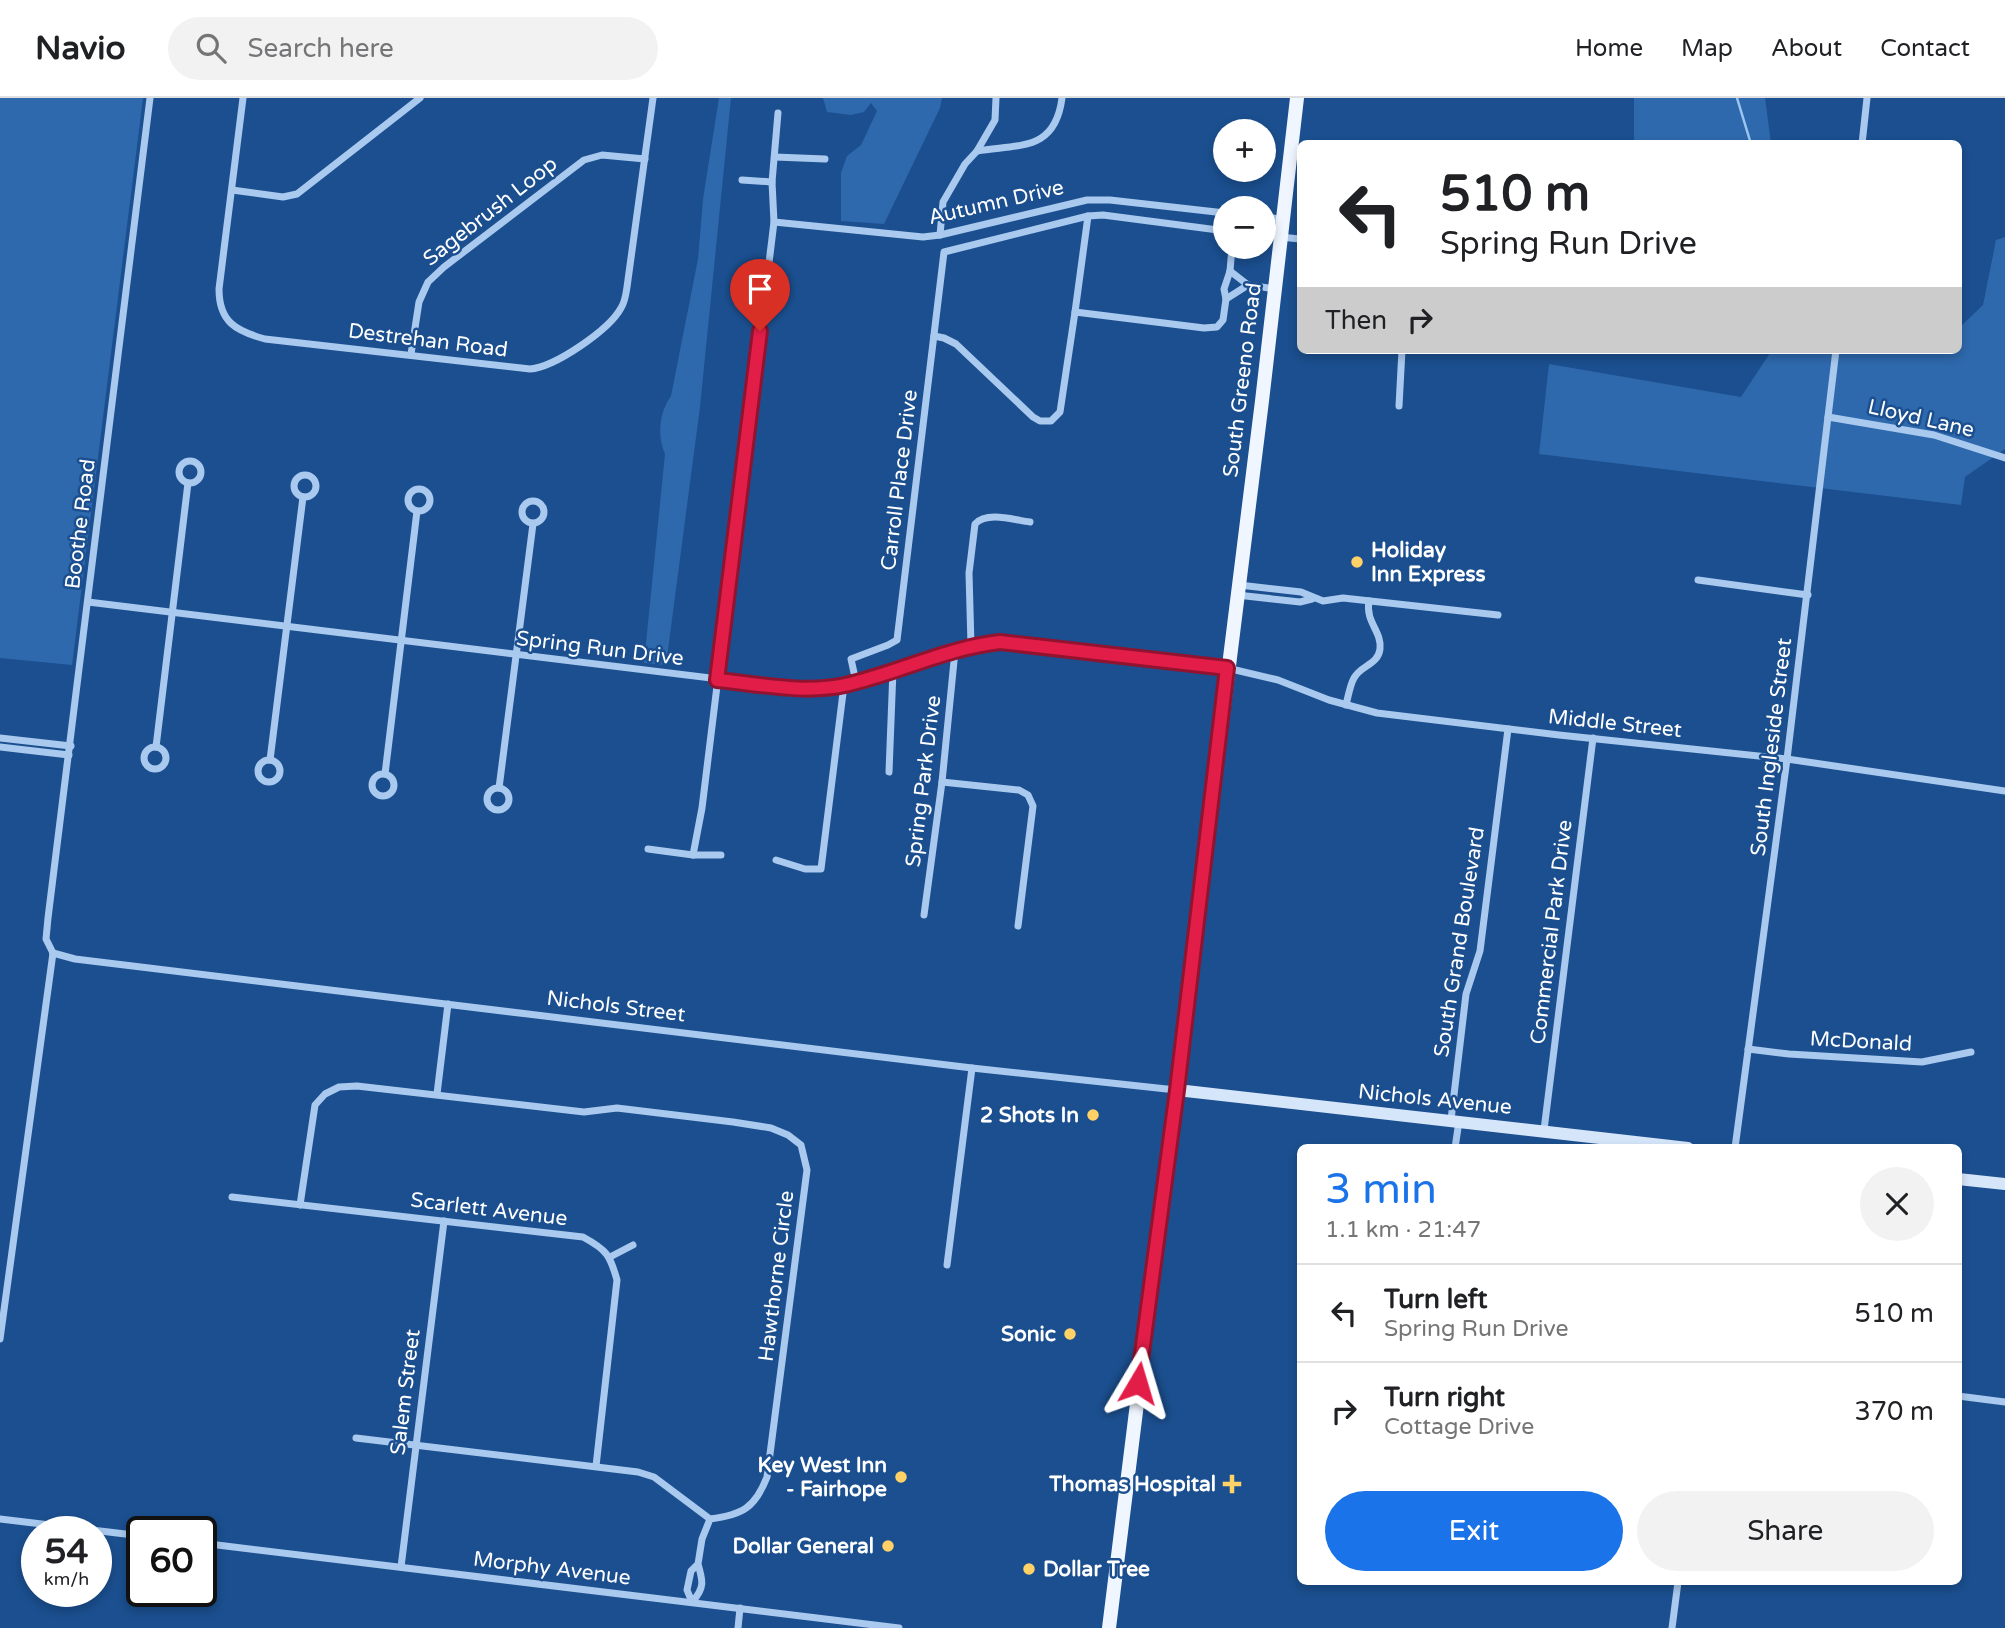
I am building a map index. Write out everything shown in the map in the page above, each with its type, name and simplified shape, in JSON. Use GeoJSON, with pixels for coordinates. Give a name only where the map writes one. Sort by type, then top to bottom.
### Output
{"type":"FeatureCollection","features":[{"type":"Feature","properties":{"kind":"main road","name":"South Greeno Road"},"geometry":{"type":"LineString","coordinates":[[1108,1628],[1157,1228],[1177,1090],[1297,98]]}},
{"type":"Feature","properties":{"kind":"street","name":"Boothe Road"},"geometry":{"type":"LineString","coordinates":[[0,1339],[53,953],[46,939],[47,928],[150,98]]}},
{"type":"Feature","properties":{"kind":"street","name":"Destrehan Road"},"geometry":{"type":"LineString","coordinates":[[243,98],[219,300],[222,311],[236,328],[265,339],[411,354],[520,369],[539,368],[566,356],[615,317],[625,298],[653,98]]}},
{"type":"Feature","properties":{"kind":"street"},"geometry":{"type":"LineString","coordinates":[[232,190],[283,197],[297,194],[420,98]]}},
{"type":"Feature","properties":{"kind":"street"},"geometry":{"type":"LineString","coordinates":[[940,235],[943,202],[995,120],[996,98]]}},
{"type":"Feature","properties":{"kind":"street"},"geometry":{"type":"LineString","coordinates":[[977,151],[1018,147],[1040,140],[1049,134],[1055,125],[1062,98]]}},
{"type":"Feature","properties":{"kind":"street"},"geometry":{"type":"LineString","coordinates":[[1862,140],[1867,98]]}},
{"type":"Feature","properties":{"kind":"street"},"geometry":{"type":"LineString","coordinates":[[693,855],[702,808],[774,222],[772,182],[779,113]]}},
{"type":"Feature","properties":{"kind":"street","name":"Sagebrush Loop"},"geometry":{"type":"LineString","coordinates":[[411,354],[422,291],[444,267],[584,160],[602,155],[645,159]]}},
{"type":"Feature","properties":{"kind":"street"},"geometry":{"type":"LineString","coordinates":[[775,157],[825,159]]}},
{"type":"Feature","properties":{"kind":"street"},"geometry":{"type":"LineString","coordinates":[[742,180],[772,182]]}},
{"type":"Feature","properties":{"kind":"street","name":"Autumn Drive"},"geometry":{"type":"LineString","coordinates":[[774,222],[913,237],[940,235],[1087,200],[1110,200],[1213,212]]}},
{"type":"Feature","properties":{"kind":"street"},"geometry":{"type":"LineString","coordinates":[[934,336],[956,344],[1033,417],[1046,422],[1056,418],[1060,412],[1088,216],[1213,231]]}},
{"type":"Feature","properties":{"kind":"street","name":"Carroll Place Drive"},"geometry":{"type":"LineString","coordinates":[[856,682],[851,659],[897,639],[944,252],[1088,216]]}},
{"type":"Feature","properties":{"kind":"street"},"geometry":{"type":"LineString","coordinates":[[1276,218],[1282,219]]}},
{"type":"Feature","properties":{"kind":"street"},"geometry":{"type":"LineString","coordinates":[[1280,237],[1297,239]]}},
{"type":"Feature","properties":{"kind":"street"},"geometry":{"type":"LineString","coordinates":[[1075,312],[1212,328],[1223,320],[1225,280],[1230,271],[1231,259]]}},
{"type":"Feature","properties":{"kind":"street"},"geometry":{"type":"LineString","coordinates":[[1230,271],[1248,285],[1275,289]]}},
{"type":"Feature","properties":{"kind":"street"},"geometry":{"type":"LineString","coordinates":[[1226,299],[1248,285]]}},
{"type":"Feature","properties":{"kind":"street"},"geometry":{"type":"LineString","coordinates":[[1399,406],[1402,354]]}},
{"type":"Feature","properties":{"kind":"street","name":"South Ingleside Street"},"geometry":{"type":"LineString","coordinates":[[1736,1144],[1808,595],[1836,354]]}},
{"type":"Feature","properties":{"kind":"street","name":"Lloyd Lane"},"geometry":{"type":"LineString","coordinates":[[1828,417],[1934,435],[2005,458]]}},
{"type":"Feature","properties":{"kind":"street"},"geometry":{"type":"LineString","coordinates":[[156,747],[188,483]]}},
{"type":"Feature","properties":{"kind":"street"},"geometry":{"type":"LineString","coordinates":[[270,760],[303,497]]}},
{"type":"Feature","properties":{"kind":"street"},"geometry":{"type":"LineString","coordinates":[[385,774],[417,511]]}},
{"type":"Feature","properties":{"kind":"street"},"geometry":{"type":"LineString","coordinates":[[971,645],[969,573],[975,524],[980,519],[989,517],[1030,522]]}},
{"type":"Feature","properties":{"kind":"street"},"geometry":{"type":"LineString","coordinates":[[499,788],[533,524]]}},
{"type":"Feature","properties":{"kind":"street"},"geometry":{"type":"LineString","coordinates":[[1698,580],[1808,595]]}},
{"type":"Feature","properties":{"kind":"street"},"geometry":{"type":"LineString","coordinates":[[1238,590],[1300,602],[1312,598],[1323,601],[1343,598],[1498,615]]}},
{"type":"Feature","properties":{"kind":"street"},"geometry":{"type":"LineString","coordinates":[[1346,705],[1354,678],[1378,658],[1381,647],[1379,636],[1368,615],[1369,601]]}},
{"type":"Feature","properties":{"kind":"street","name":"Spring Run Drive"},"geometry":{"type":"LineString","coordinates":[[88,602],[801,689],[844,685],[971,645],[1000,642],[1227,668]]}},
{"type":"Feature","properties":{"kind":"street","name":"Spring Park Drive"},"geometry":{"type":"LineString","coordinates":[[924,915],[942,782],[955,650]]}},
{"type":"Feature","properties":{"kind":"street","name":"Middle Street"},"geometry":{"type":"LineString","coordinates":[[1227,668],[1284,681],[1329,700],[1377,713],[1787,759],[2005,791]]}},
{"type":"Feature","properties":{"kind":"street"},"geometry":{"type":"LineString","coordinates":[[889,772],[893,670]]}},
{"type":"Feature","properties":{"kind":"street"},"geometry":{"type":"LineString","coordinates":[[776,860],[805,869],[821,869],[844,685]]}},
{"type":"Feature","properties":{"kind":"street","name":"South Grand Boulevard"},"geometry":{"type":"LineString","coordinates":[[1455,1144],[1466,994],[1480,951],[1508,729]]}},
{"type":"Feature","properties":{"kind":"street"},"geometry":{"type":"LineString","coordinates":[[0,738],[71,746]]}},
{"type":"Feature","properties":{"kind":"street","name":"Commercial Park Drive"},"geometry":{"type":"LineString","coordinates":[[1544,1130],[1593,738]]}},
{"type":"Feature","properties":{"kind":"street"},"geometry":{"type":"LineString","coordinates":[[0,747],[69,755]]}},
{"type":"Feature","properties":{"kind":"street"},"geometry":{"type":"LineString","coordinates":[[942,782],[1019,790],[1028,795],[1033,806],[1018,926]]}},
{"type":"Feature","properties":{"kind":"street"},"geometry":{"type":"LineString","coordinates":[[648,849],[693,855],[721,855]]}},
{"type":"Feature","properties":{"kind":"street","name":"Nichols Street"},"geometry":{"type":"LineString","coordinates":[[53,953],[75,959],[972,1068],[1177,1090]]}},
{"type":"Feature","properties":{"kind":"street"},"geometry":{"type":"LineString","coordinates":[[437,1094],[448,1004]]}},
{"type":"Feature","properties":{"kind":"street","name":"McDonald"},"geometry":{"type":"LineString","coordinates":[[1748,1049],[1922,1062],[1971,1052]]}},
{"type":"Feature","properties":{"kind":"street"},"geometry":{"type":"LineString","coordinates":[[947,1265],[972,1068]]}},
{"type":"Feature","properties":{"kind":"street","name":"Hawthorne Circle"},"geometry":{"type":"LineString","coordinates":[[300,1205],[315,1105],[325,1094],[339,1087],[357,1086],[437,1094],[584,1112],[618,1108],[771,1128],[788,1135],[801,1145],[806,1159],[805,1183],[767,1477],[760,1496],[744,1510],[726,1517],[710,1519]]}},
{"type":"Feature","properties":{"kind":"street","name":"Nichols Avenue"},"geometry":{"type":"LineString","coordinates":[[1177,1090],[1656,1144]]}},
{"type":"Feature","properties":{"kind":"street"},"geometry":{"type":"LineString","coordinates":[[1962,1179],[2005,1184]]}},
{"type":"Feature","properties":{"kind":"street","name":"Scarlett Avenue"},"geometry":{"type":"LineString","coordinates":[[232,1197],[583,1237],[610,1256]]}},
{"type":"Feature","properties":{"kind":"street","name":"Salem Street"},"geometry":{"type":"LineString","coordinates":[[401,1567],[444,1221]]}},
{"type":"Feature","properties":{"kind":"street"},"geometry":{"type":"LineString","coordinates":[[596,1466],[617,1280],[610,1256],[633,1245]]}},
{"type":"Feature","properties":{"kind":"street"},"geometry":{"type":"LineString","coordinates":[[1962,1397],[2005,1402]]}},
{"type":"Feature","properties":{"kind":"street"},"geometry":{"type":"LineString","coordinates":[[356,1438],[638,1472],[654,1478],[710,1519],[702,1539],[698,1564],[702,1579],[701,1593],[692,1602],[687,1590],[691,1571],[698,1564]]}},
{"type":"Feature","properties":{"kind":"street"},"geometry":{"type":"LineString","coordinates":[[0,1519],[126,1534]]}},
{"type":"Feature","properties":{"kind":"street","name":"Morphy Avenue"},"geometry":{"type":"LineString","coordinates":[[217,1545],[899,1628]]}},
{"type":"Feature","properties":{"kind":"street"},"geometry":{"type":"LineString","coordinates":[[1672,1628],[1678,1585]]}},
{"type":"Feature","properties":{"kind":"street"},"geometry":{"type":"LineString","coordinates":[[737,1628],[740,1608]]}},
{"type":"Feature","properties":{"kind":"shaded area"},"geometry":{"type":"Polygon","coordinates":[[[0,98],[143,98],[72,665],[0,658],[0,98]]]}},
{"type":"Feature","properties":{"kind":"shaded area"},"geometry":{"type":"Polygon","coordinates":[[[719,98],[731,98],[700,407],[666,665],[644,663],[665,454],[660,425],[671,396],[698,259],[703,199],[719,98]]]}},
{"type":"Feature","properties":{"kind":"shaded area"},"geometry":{"type":"Polygon","coordinates":[[[823,98],[942,98],[940,108],[884,224],[841,221],[841,173],[847,156],[861,145],[877,111],[871,103],[864,112],[851,115],[827,112],[823,98]]]}},
{"type":"Feature","properties":{"kind":"shaded area"},"geometry":{"type":"Polygon","coordinates":[[[1634,98],[1765,98],[1771,140],[1634,140],[1634,98]]]}},
{"type":"Feature","properties":{"kind":"shaded area"},"geometry":{"type":"Polygon","coordinates":[[[2005,237],[2005,449],[1965,477],[1961,505],[1539,454],[1549,364],[1741,397],[1769,354],[1962,354],[1962,325],[1983,305],[1996,240],[2005,237]]]}},
{"type":"Feature","properties":{"kind":"waterway"},"geometry":{"type":"LineString","coordinates":[[1737,98],[1750,140]]}},
{"type":"Feature","properties":{"kind":"place","name":"Holiday Inn Express"},"geometry":{"type":"Point","coordinates":[1357,562]}},
{"type":"Feature","properties":{"kind":"place","name":"2 Shots In"},"geometry":{"type":"Point","coordinates":[1093,1115]}},
{"type":"Feature","properties":{"kind":"place","name":"Sonic"},"geometry":{"type":"Point","coordinates":[1070,1334]}},
{"type":"Feature","properties":{"kind":"place","name":"Key West Inn - Fairhope"},"geometry":{"type":"Point","coordinates":[901,1477]}},
{"type":"Feature","properties":{"kind":"place","name":"Thomas Hospital"},"geometry":{"type":"Point","coordinates":[1232,1484]}},
{"type":"Feature","properties":{"kind":"place","name":"Dollar General"},"geometry":{"type":"Point","coordinates":[888,1546]}},
{"type":"Feature","properties":{"kind":"place","name":"Dollar Tree"},"geometry":{"type":"Point","coordinates":[1029,1569]}},
{"type":"Feature","properties":{"kind":"route"},"geometry":{"type":"LineString","coordinates":[[760,331],[717,680],[801,689],[844,685],[971,645],[1000,642],[1227,668],[1177,1090],[1138,1383]]}}]}
